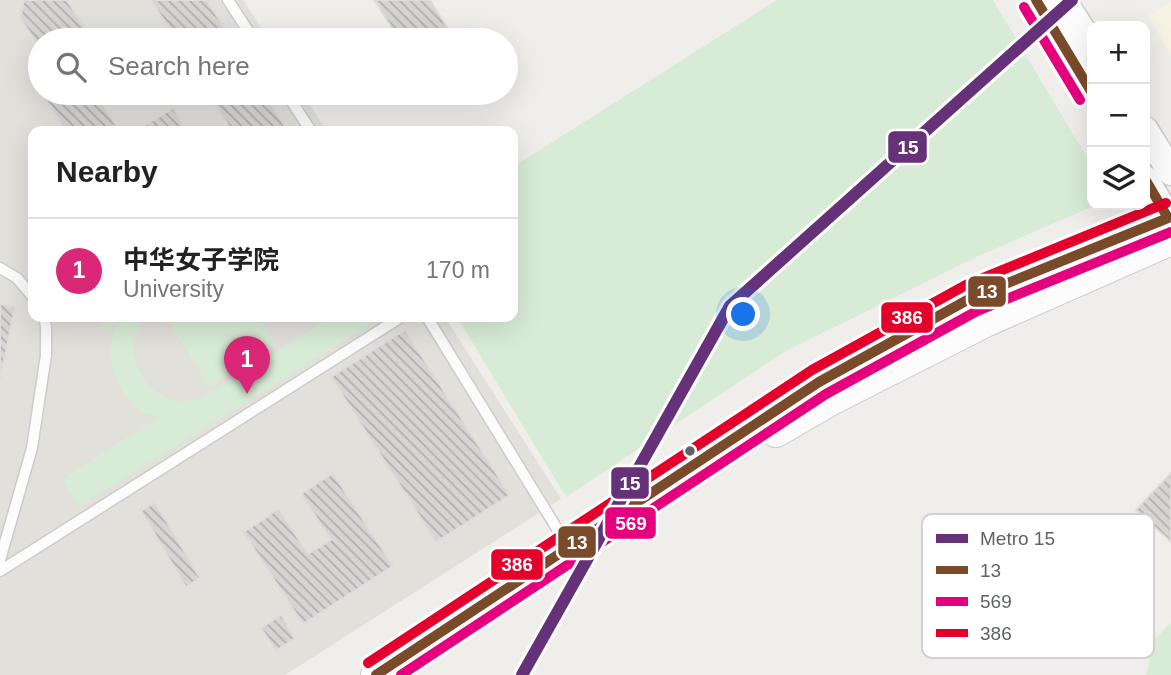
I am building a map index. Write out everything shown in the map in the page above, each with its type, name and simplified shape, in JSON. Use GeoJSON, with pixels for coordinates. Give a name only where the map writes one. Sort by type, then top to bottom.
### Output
{"type":"FeatureCollection","features":[{"type":"Feature","properties":{"kind":"main road"},"geometry":{"type":"LineString","coordinates":[[376,675],[819,382],[971,298],[1170,224]]}},
{"type":"Feature","properties":{"kind":"main road"},"geometry":{"type":"LineString","coordinates":[[404,675],[555,572],[748,448],[833,399],[1170,224]]}},
{"type":"Feature","properties":{"kind":"street"},"geometry":{"type":"LineString","coordinates":[[1036,0],[1087,85]]}},
{"type":"Feature","properties":{"kind":"street"},"geometry":{"type":"LineString","coordinates":[[1063,0],[1087,38]]}},
{"type":"Feature","properties":{"kind":"street"},"geometry":{"type":"LineString","coordinates":[[1150,138],[1171,172]]}},
{"type":"Feature","properties":{"kind":"street"},"geometry":{"type":"LineString","coordinates":[[1150,188],[1170,224]]}},
{"type":"Feature","properties":{"kind":"lane"},"geometry":{"type":"LineString","coordinates":[[228,0],[246,28]]}},
{"type":"Feature","properties":{"kind":"lane"},"geometry":{"type":"LineString","coordinates":[[294,105],[307,126]]}},
{"type":"Feature","properties":{"kind":"lane"},"geometry":{"type":"LineString","coordinates":[[0,268],[17,278],[28,291]]}},
{"type":"Feature","properties":{"kind":"lane"},"geometry":{"type":"LineString","coordinates":[[0,560],[32,448],[46,355],[45,322]]}},
{"type":"Feature","properties":{"kind":"lane"},"geometry":{"type":"LineString","coordinates":[[0,571],[393,322]]}},
{"type":"Feature","properties":{"kind":"lane"},"geometry":{"type":"LineString","coordinates":[[430,322],[569,547]]}},
{"type":"Feature","properties":{"kind":"shaded area"},"geometry":{"type":"Polygon","coordinates":[[[0,0],[243,0],[261,28],[28,28],[28,105],[310,105],[324,126],[28,126],[28,322],[448,322],[561,499],[285,675],[0,675],[0,0]]]}},
{"type":"Feature","properties":{"kind":"shaded area"},"geometry":{"type":"Polygon","coordinates":[[[1171,2],[1171,55],[1148,16],[1171,2]]]}},
{"type":"Feature","properties":{"kind":"green space"},"geometry":{"type":"Polygon","coordinates":[[[777,0],[993,0],[1087,158],[1087,209],[978,256],[784,352],[566,497],[460,322],[518,322],[518,164],[777,0]]]}},
{"type":"Feature","properties":{"kind":"green space"},"geometry":{"type":"Polygon","coordinates":[[[99,322],[143,322],[137,333],[134,349],[137,366],[145,380],[157,392],[171,399],[188,401],[205,395],[323,322],[374,322],[79,507],[62,479],[157,418],[142,412],[124,394],[111,359],[113,334],[117,323],[104,331],[99,322]]]}},
{"type":"Feature","properties":{"kind":"green space"},"geometry":{"type":"Polygon","coordinates":[[[169,322],[262,322],[276,345],[209,387],[169,322]]]}},
{"type":"Feature","properties":{"kind":"green space"},"geometry":{"type":"Polygon","coordinates":[[[1171,623],[1171,675],[1146,675],[1150,658],[1154,658],[1154,640],[1171,623]]]}},
{"type":"Feature","properties":{"kind":"building"},"geometry":{"type":"Polygon","coordinates":[[[24,0],[67,0],[84,28],[28,30],[20,18],[24,0]]]}},
{"type":"Feature","properties":{"kind":"building"},"geometry":{"type":"Polygon","coordinates":[[[151,0],[207,0],[224,28],[168,28],[151,0]]]}},
{"type":"Feature","properties":{"kind":"building"},"geometry":{"type":"Polygon","coordinates":[[[374,0],[430,0],[447,28],[392,28],[374,0]]]}},
{"type":"Feature","properties":{"kind":"building"},"geometry":{"type":"Polygon","coordinates":[[[50,105],[104,105],[116,125],[114,126],[63,126],[50,105]]]}},
{"type":"Feature","properties":{"kind":"building"},"geometry":{"type":"Polygon","coordinates":[[[216,105],[272,105],[285,126],[229,126],[216,105]]]}},
{"type":"Feature","properties":{"kind":"building"},"geometry":{"type":"Polygon","coordinates":[[[173,108],[184,126],[144,126],[173,108]]]}},
{"type":"Feature","properties":{"kind":"building"},"geometry":{"type":"Polygon","coordinates":[[[0,304],[15,307],[0,380],[0,304]]]}},
{"type":"Feature","properties":{"kind":"building"},"geometry":{"type":"Polygon","coordinates":[[[405,330],[510,495],[436,542],[331,377],[405,330]]]}},
{"type":"Feature","properties":{"kind":"building"},"geometry":{"type":"Polygon","coordinates":[[[333,473],[393,566],[303,624],[243,532],[279,509],[308,554],[331,540],[301,494],[333,473]]]}},
{"type":"Feature","properties":{"kind":"building"},"geometry":{"type":"Polygon","coordinates":[[[1171,473],[1171,542],[1154,526],[1154,514],[1140,514],[1136,510],[1171,473]]]}},
{"type":"Feature","properties":{"kind":"building"},"geometry":{"type":"Polygon","coordinates":[[[155,502],[200,578],[186,587],[141,511],[155,502]]]}},
{"type":"Feature","properties":{"kind":"building"},"geometry":{"type":"Polygon","coordinates":[[[281,615],[295,638],[276,651],[261,628],[281,615]]]}},
{"type":"Feature","properties":{"kind":"metro line","name":"15"},"geometry":{"type":"LineString","coordinates":[[522,675],[730,306],[1072,0]]}},
{"type":"Feature","properties":{"kind":"transit line","name":"13"},"geometry":{"type":"LineString","coordinates":[[1036,0],[1087,85]]}},
{"type":"Feature","properties":{"kind":"transit line","name":"569"},"geometry":{"type":"LineString","coordinates":[[1024,7],[1080,100]]}},
{"type":"Feature","properties":{"kind":"transit line","name":"13"},"geometry":{"type":"LineString","coordinates":[[376,675],[819,382],[971,298],[1168,218],[1150,187]]}},
{"type":"Feature","properties":{"kind":"transit line","name":"386"},"geometry":{"type":"LineString","coordinates":[[368,663],[812,370],[966,285],[1166,203]]}},
{"type":"Feature","properties":{"kind":"transit line","name":"569"},"geometry":{"type":"LineString","coordinates":[[401,675],[826,394],[977,311],[1171,232]]}},
{"type":"Feature","properties":{"kind":"place","name":"中华女子学院"},"geometry":{"type":"Point","coordinates":[247,394]}}]}
